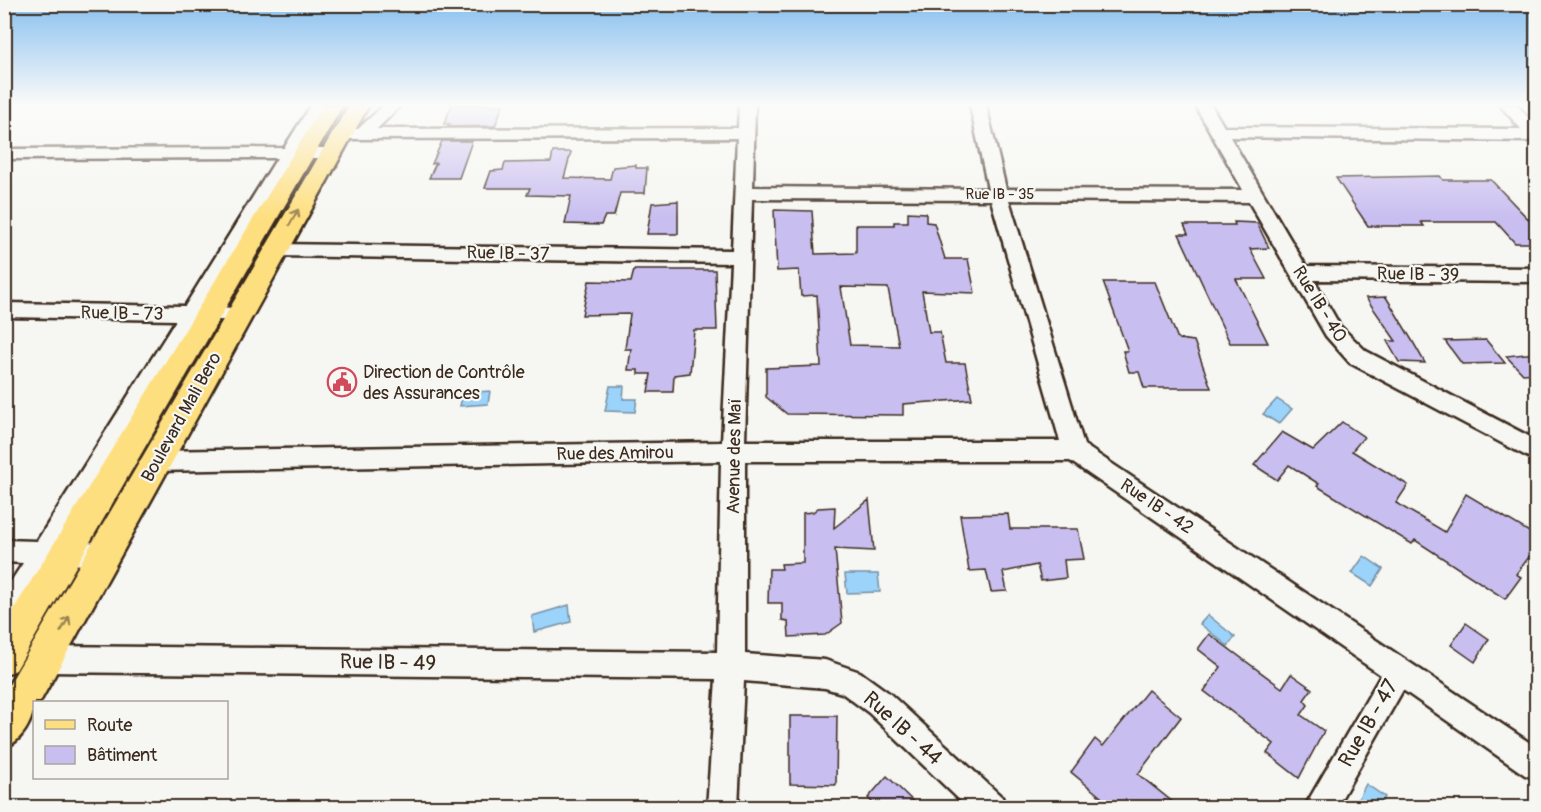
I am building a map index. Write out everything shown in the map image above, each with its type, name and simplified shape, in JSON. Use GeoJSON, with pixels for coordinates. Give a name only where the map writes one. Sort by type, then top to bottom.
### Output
{"type":"FeatureCollection","features":[{"type":"Feature","properties":{"kind":"main road","name":"Boulevard Mali Bero"},"geometry":{"type":"LineString","coordinates":[[4,730],[276,250],[326,145]]}},
{"type":"Feature","properties":{"kind":"main road","name":"Boulevard Mali Bero"},"geometry":{"type":"LineString","coordinates":[[4,658],[57,552],[200,314],[326,145]]}},
{"type":"Feature","properties":{"kind":"street"},"geometry":{"type":"LineString","coordinates":[[326,145],[330,143]]}},
{"type":"Feature","properties":{"kind":"street"},"geometry":{"type":"LineString","coordinates":[[4,154],[406,143]]}},
{"type":"Feature","properties":{"kind":"street","name":"Avenue des Maï"},"geometry":{"type":"LineString","coordinates":[[723,807],[731,666],[733,451],[746,143]]}},
{"type":"Feature","properties":{"kind":"street"},"geometry":{"type":"LineString","coordinates":[[987,143],[998,194],[1074,451]]}},
{"type":"Feature","properties":{"kind":"street","name":"Rue IB - 40"},"geometry":{"type":"LineString","coordinates":[[1226,143],[1333,331],[1358,357],[1536,451]]}},
{"type":"Feature","properties":{"kind":"street","name":"Rue IB - 35"},"geometry":{"type":"LineString","coordinates":[[743,193],[1257,196]]}},
{"type":"Feature","properties":{"kind":"street","name":"Rue IB - 37"},"geometry":{"type":"LineString","coordinates":[[276,250],[740,257]]}},
{"type":"Feature","properties":{"kind":"street","name":"Rue IB - 39"},"geometry":{"type":"LineString","coordinates":[[1300,273],[1536,275]]}},
{"type":"Feature","properties":{"kind":"street","name":"Rue IB - 73"},"geometry":{"type":"LineString","coordinates":[[4,310],[239,314]]}},
{"type":"Feature","properties":{"kind":"street","name":"Rue des Amirou"},"geometry":{"type":"LineString","coordinates":[[156,461],[733,451],[1074,451]]}},
{"type":"Feature","properties":{"kind":"street","name":"Rue IB - 42"},"geometry":{"type":"LineString","coordinates":[[1074,451],[1536,764]]}},
{"type":"Feature","properties":{"kind":"street"},"geometry":{"type":"LineString","coordinates":[[4,551],[105,554]]}},
{"type":"Feature","properties":{"kind":"street","name":"Boulevard Mali Bero"},"geometry":{"type":"LineString","coordinates":[[4,617],[57,552]]}},
{"type":"Feature","properties":{"kind":"street","name":"Rue IB - 49"},"geometry":{"type":"LineString","coordinates":[[45,659],[731,666]]}},
{"type":"Feature","properties":{"kind":"street","name":"Rue IB - 44"},"geometry":{"type":"LineString","coordinates":[[731,666],[825,674],[850,682],[879,703],[991,807]]}},
{"type":"Feature","properties":{"kind":"street","name":"Rue IB - 47"},"geometry":{"type":"LineString","coordinates":[[1319,807],[1399,670]]}},
{"type":"Feature","properties":{"kind":"water"},"geometry":{"type":"Polygon","coordinates":[[[610,386],[624,386],[623,399],[637,399],[635,412],[605,411],[610,386]]]}},
{"type":"Feature","properties":{"kind":"water"},"geometry":{"type":"Polygon","coordinates":[[[490,391],[488,404],[460,406],[463,393],[490,391]]]}},
{"type":"Feature","properties":{"kind":"water"},"geometry":{"type":"Polygon","coordinates":[[[1277,399],[1292,409],[1279,424],[1263,414],[1277,399]]]}},
{"type":"Feature","properties":{"kind":"water"},"geometry":{"type":"Polygon","coordinates":[[[1364,556],[1383,569],[1372,586],[1352,573],[1364,556]]]}},
{"type":"Feature","properties":{"kind":"water"},"geometry":{"type":"Polygon","coordinates":[[[845,574],[878,574],[880,592],[847,593],[845,574]]]}},
{"type":"Feature","properties":{"kind":"water"},"geometry":{"type":"Polygon","coordinates":[[[569,605],[571,622],[534,632],[532,616],[569,605]]]}},
{"type":"Feature","properties":{"kind":"water"},"geometry":{"type":"Polygon","coordinates":[[[1208,615],[1235,637],[1228,646],[1200,624],[1208,615]]]}},
{"type":"Feature","properties":{"kind":"water"},"geometry":{"type":"Polygon","coordinates":[[[1366,784],[1385,797],[1379,807],[1354,807],[1366,784]]]}},
{"type":"Feature","properties":{"kind":"building"},"geometry":{"type":"Polygon","coordinates":[[[441,143],[471,143],[459,178],[429,178],[436,163],[432,164],[441,143]]]}},
{"type":"Feature","properties":{"kind":"building"},"geometry":{"type":"Polygon","coordinates":[[[553,152],[571,152],[564,178],[610,179],[613,167],[636,165],[636,168],[647,168],[645,193],[620,193],[614,216],[605,216],[601,225],[565,224],[571,196],[527,195],[530,188],[485,188],[491,171],[503,170],[505,163],[551,162],[553,152]]]}},
{"type":"Feature","properties":{"kind":"building"},"geometry":{"type":"Polygon","coordinates":[[[1440,176],[1443,180],[1491,180],[1536,227],[1536,243],[1515,243],[1496,222],[1421,222],[1424,226],[1368,226],[1336,178],[1440,176]]]}},
{"type":"Feature","properties":{"kind":"building"},"geometry":{"type":"Polygon","coordinates":[[[678,201],[678,234],[647,234],[652,203],[678,201]]]}},
{"type":"Feature","properties":{"kind":"building"},"geometry":{"type":"Polygon","coordinates":[[[774,210],[812,211],[815,254],[856,253],[856,225],[894,225],[894,222],[908,222],[908,212],[926,213],[926,222],[934,223],[945,259],[968,259],[975,293],[922,291],[929,332],[940,332],[946,363],[965,363],[972,399],[903,404],[903,415],[787,414],[766,397],[766,368],[821,366],[817,295],[801,296],[799,270],[777,271],[774,210]],[[841,287],[850,345],[899,346],[888,288],[841,287]]]}},
{"type":"Feature","properties":{"kind":"building"},"geometry":{"type":"Polygon","coordinates":[[[1234,222],[1257,223],[1269,248],[1250,249],[1266,279],[1236,279],[1268,343],[1230,343],[1179,234],[1188,234],[1184,225],[1235,225],[1234,222]]]}},
{"type":"Feature","properties":{"kind":"building"},"geometry":{"type":"Polygon","coordinates":[[[634,270],[715,270],[717,330],[694,330],[690,373],[674,375],[673,392],[648,392],[651,374],[638,374],[638,370],[628,370],[631,349],[625,349],[630,314],[582,315],[589,281],[631,282],[634,270]]]}},
{"type":"Feature","properties":{"kind":"building"},"geometry":{"type":"Polygon","coordinates":[[[1103,282],[1155,282],[1178,339],[1194,341],[1211,388],[1144,388],[1139,372],[1129,372],[1123,351],[1128,351],[1103,282]]]}},
{"type":"Feature","properties":{"kind":"building"},"geometry":{"type":"Polygon","coordinates":[[[1386,297],[1425,363],[1399,362],[1387,341],[1396,341],[1366,298],[1386,297]]]}},
{"type":"Feature","properties":{"kind":"building"},"geometry":{"type":"Polygon","coordinates":[[[1486,340],[1505,363],[1462,364],[1445,341],[1486,340]]]}},
{"type":"Feature","properties":{"kind":"building"},"geometry":{"type":"Polygon","coordinates":[[[1536,353],[1536,373],[1523,374],[1506,356],[1536,353]]]}},
{"type":"Feature","properties":{"kind":"building"},"geometry":{"type":"Polygon","coordinates":[[[1342,422],[1364,437],[1352,451],[1408,485],[1396,503],[1445,532],[1466,494],[1536,536],[1536,548],[1516,574],[1521,577],[1505,599],[1415,540],[1412,544],[1317,486],[1319,484],[1289,465],[1277,480],[1254,465],[1282,432],[1313,450],[1342,422]]]}},
{"type":"Feature","properties":{"kind":"building"},"geometry":{"type":"Polygon","coordinates":[[[869,500],[874,551],[835,549],[842,623],[825,635],[789,637],[788,621],[782,620],[782,603],[768,603],[769,569],[782,569],[781,564],[803,563],[803,513],[813,512],[818,508],[835,507],[834,528],[869,500]]]}},
{"type":"Feature","properties":{"kind":"building"},"geometry":{"type":"Polygon","coordinates":[[[1008,514],[1010,529],[1078,529],[1084,559],[1064,560],[1066,578],[1041,581],[1037,565],[1003,572],[1007,591],[991,592],[986,570],[969,571],[960,515],[1008,514]]]}},
{"type":"Feature","properties":{"kind":"building"},"geometry":{"type":"Polygon","coordinates":[[[1466,623],[1489,639],[1475,662],[1451,645],[1466,623]]]}},
{"type":"Feature","properties":{"kind":"building"},"geometry":{"type":"Polygon","coordinates":[[[1209,634],[1282,688],[1291,674],[1312,689],[1304,700],[1308,705],[1301,715],[1324,731],[1299,778],[1267,753],[1274,744],[1204,691],[1221,667],[1198,649],[1209,634]]]}},
{"type":"Feature","properties":{"kind":"building"},"geometry":{"type":"Polygon","coordinates":[[[1148,690],[1181,717],[1138,774],[1179,807],[1093,807],[1101,797],[1071,772],[1095,739],[1103,746],[1148,690]]]}},
{"type":"Feature","properties":{"kind":"building"},"geometry":{"type":"Polygon","coordinates":[[[790,716],[837,716],[836,785],[790,784],[790,716]]]}},
{"type":"Feature","properties":{"kind":"building"},"geometry":{"type":"Polygon","coordinates":[[[887,776],[919,807],[877,807],[868,798],[887,776]]]}},
{"type":"Feature","properties":{"kind":"place","name":"Direction de Contrôle des Assurances"},"geometry":{"type":"Point","coordinates":[342,382]}}]}
